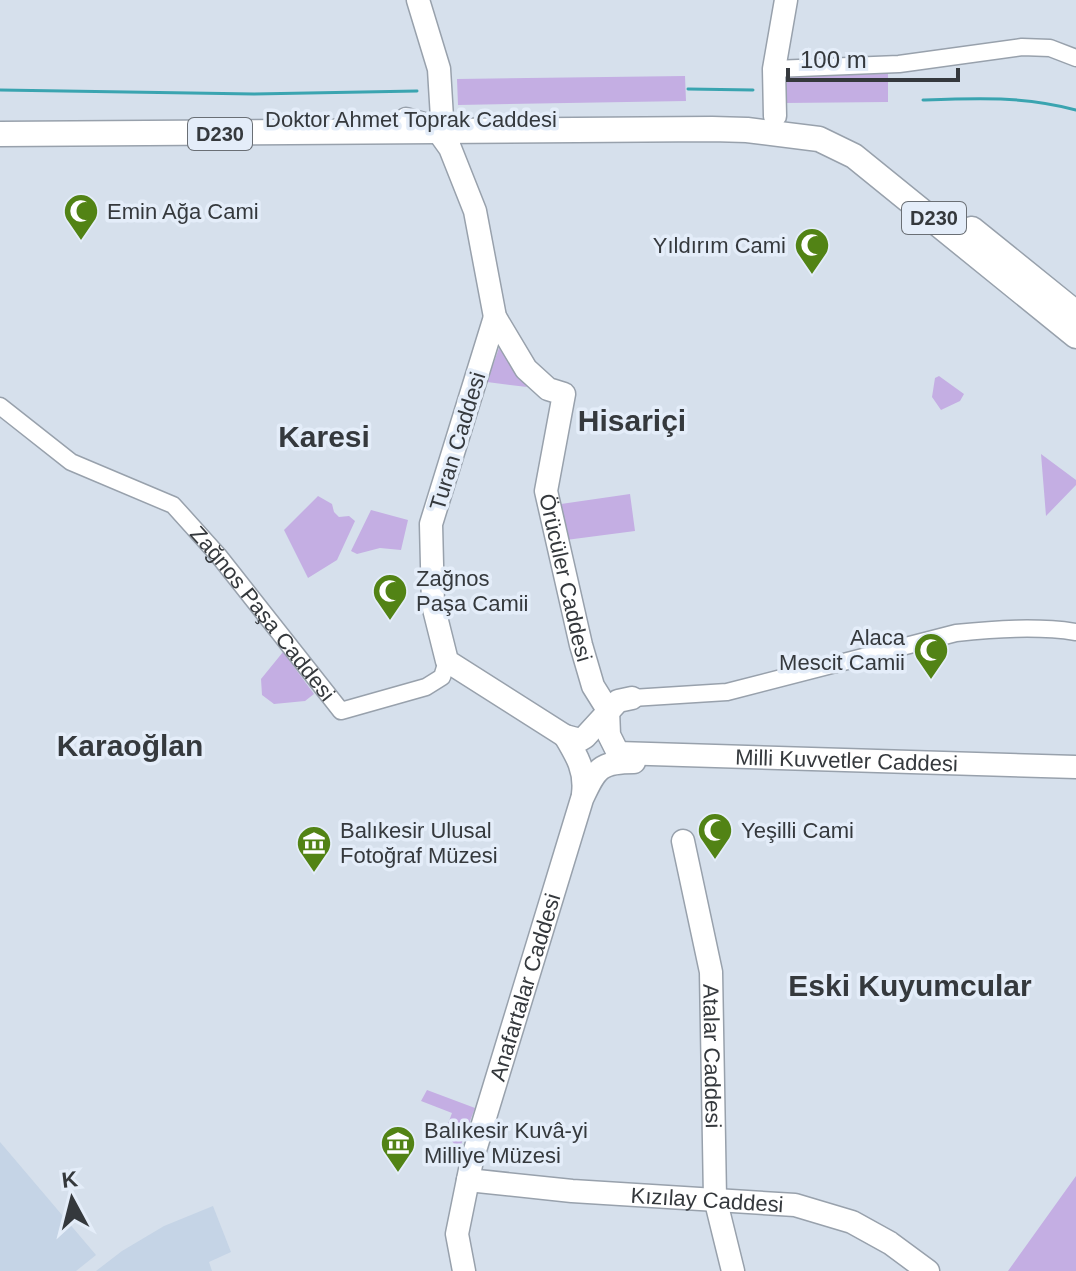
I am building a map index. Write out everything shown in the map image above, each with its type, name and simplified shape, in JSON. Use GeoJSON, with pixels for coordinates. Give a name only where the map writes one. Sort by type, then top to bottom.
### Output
{"type":"FeatureCollection","features":[{"type":"Feature","properties":{"kind":"highway","name":"Doktor Ahmet Toprak Caddesi"},"geometry":{"type":"LineString","coordinates":[[0,120],[406,119],[475,131],[747,130],[775,124]]}},
{"type":"Feature","properties":{"kind":"highway","name":"Doktor Ahmet Toprak Caddesi"},"geometry":{"type":"LineString","coordinates":[[0,134],[638,120],[775,124]]}},
{"type":"Feature","properties":{"kind":"highway","name":"D230"},"geometry":{"type":"LineString","coordinates":[[775,124],[832,126],[868,146],[1076,313]]}},
{"type":"Feature","properties":{"kind":"highway","name":"D230"},"geometry":{"type":"LineString","coordinates":[[775,124],[819,139],[854,156],[1076,336]]}},
{"type":"Feature","properties":{"kind":"main road","name":"Turan Caddesi"},"geometry":{"type":"LineString","coordinates":[[418,0],[436,73],[442,123],[475,211],[495,317],[526,369],[548,389],[564,394]]}},
{"type":"Feature","properties":{"kind":"main road"},"geometry":{"type":"LineString","coordinates":[[775,124],[774,69],[786,0]]}},
{"type":"Feature","properties":{"kind":"main road","name":"Turan Caddesi"},"geometry":{"type":"LineString","coordinates":[[447,661],[433,605],[431,524],[495,317]]}},
{"type":"Feature","properties":{"kind":"main road","name":"Örücüler Caddesi"},"geometry":{"type":"LineString","coordinates":[[564,394],[546,491],[593,686],[608,710],[609,735],[618,753]]}},
{"type":"Feature","properties":{"kind":"main road"},"geometry":{"type":"LineString","coordinates":[[447,661],[565,736],[580,740],[618,701],[632,698]]}},
{"type":"Feature","properties":{"kind":"main road"},"geometry":{"type":"LineString","coordinates":[[565,736],[580,761],[584,775],[582,799]]}},
{"type":"Feature","properties":{"kind":"main road","name":"Milli Kuvvetler Caddesi"},"geometry":{"type":"LineString","coordinates":[[618,753],[1076,767]]}},
{"type":"Feature","properties":{"kind":"main road"},"geometry":{"type":"LineString","coordinates":[[582,799],[593,776],[607,764],[674,762],[703,757]]}},
{"type":"Feature","properties":{"kind":"main road","name":"Anafartalar Caddesi"},"geometry":{"type":"LineString","coordinates":[[464,1271],[457,1234],[468,1180],[582,799]]}},
{"type":"Feature","properties":{"kind":"main road","name":"Atalar Caddesi"},"geometry":{"type":"LineString","coordinates":[[683,841],[711,972],[715,1198],[733,1271]]}},
{"type":"Feature","properties":{"kind":"main road","name":"Kızılay Caddesi"},"geometry":{"type":"LineString","coordinates":[[468,1180],[572,1191],[795,1205],[852,1222],[890,1243],[928,1271]]}},
{"type":"Feature","properties":{"kind":"street"},"geometry":{"type":"LineString","coordinates":[[774,69],[899,64],[1022,47],[1050,48],[1076,58]]}},
{"type":"Feature","properties":{"kind":"street","name":"Zağnos Paşa Caddesi"},"geometry":{"type":"LineString","coordinates":[[0,406],[71,462],[173,505],[225,564],[341,711],[426,687],[442,677],[447,661]]}},
{"type":"Feature","properties":{"kind":"street"},"geometry":{"type":"LineString","coordinates":[[632,698],[727,692],[967,632],[1057,629],[1076,632]]}},
{"type":"Feature","properties":{"kind":"shaded area"},"geometry":{"type":"Polygon","coordinates":[[[888,74],[888,102],[784,103],[784,75],[888,74]]]}},
{"type":"Feature","properties":{"kind":"shaded area"},"geometry":{"type":"Polygon","coordinates":[[[685,76],[686,101],[458,105],[457,79],[685,76]]]}},
{"type":"Feature","properties":{"kind":"shaded area"},"geometry":{"type":"Polygon","coordinates":[[[499,348],[527,387],[487,382],[499,348]]]}},
{"type":"Feature","properties":{"kind":"shaded area"},"geometry":{"type":"Polygon","coordinates":[[[939,376],[964,394],[960,401],[941,410],[932,397],[935,378],[939,376]]]}},
{"type":"Feature","properties":{"kind":"shaded area"},"geometry":{"type":"Polygon","coordinates":[[[1041,454],[1076,480],[1076,485],[1046,516],[1041,454]]]}},
{"type":"Feature","properties":{"kind":"shaded area"},"geometry":{"type":"Polygon","coordinates":[[[630,494],[635,531],[566,540],[561,504],[630,494]]]}},
{"type":"Feature","properties":{"kind":"shaded area"},"geometry":{"type":"Polygon","coordinates":[[[318,496],[332,504],[339,517],[349,516],[355,521],[337,560],[308,578],[284,530],[318,496]]]}},
{"type":"Feature","properties":{"kind":"shaded area"},"geometry":{"type":"Polygon","coordinates":[[[371,510],[408,520],[401,550],[380,548],[357,554],[351,551],[371,510]]]}},
{"type":"Feature","properties":{"kind":"shaded area"},"geometry":{"type":"Polygon","coordinates":[[[283,652],[314,694],[305,701],[274,704],[262,695],[261,679],[283,652]]]}},
{"type":"Feature","properties":{"kind":"shaded area"},"geometry":{"type":"Polygon","coordinates":[[[427,1090],[475,1108],[459,1150],[445,1132],[452,1113],[421,1101],[427,1090]]]}},
{"type":"Feature","properties":{"kind":"shaded area"},"geometry":{"type":"Polygon","coordinates":[[[0,1142],[96,1255],[76,1271],[0,1271],[0,1142]]]}},
{"type":"Feature","properties":{"kind":"shaded area"},"geometry":{"type":"Polygon","coordinates":[[[1076,1176],[1076,1271],[1008,1271],[1076,1176]]]}},
{"type":"Feature","properties":{"kind":"shaded area"},"geometry":{"type":"Polygon","coordinates":[[[213,1206],[231,1252],[209,1262],[212,1271],[96,1271],[164,1226],[213,1206]]]}},
{"type":"Feature","properties":{"kind":"waterway"},"geometry":{"type":"LineString","coordinates":[[688,89],[753,90]]}},
{"type":"Feature","properties":{"kind":"waterway"},"geometry":{"type":"LineString","coordinates":[[0,90],[254,94],[417,91]]}},
{"type":"Feature","properties":{"kind":"waterway"},"geometry":{"type":"LineString","coordinates":[[923,100],[1019,100],[1076,110]]}},
{"type":"Feature","properties":{"kind":"place","name":"Emin Ağa Cami"},"geometry":{"type":"Point","coordinates":[81,242]}},
{"type":"Feature","properties":{"kind":"place","name":"Yıldırım Cami"},"geometry":{"type":"Point","coordinates":[812,276]}},
{"type":"Feature","properties":{"kind":"place","name":"Zağnos Paşa Camii"},"geometry":{"type":"Point","coordinates":[390,622]}},
{"type":"Feature","properties":{"kind":"place","name":"Alaca Mescit Camii"},"geometry":{"type":"Point","coordinates":[931,681]}},
{"type":"Feature","properties":{"kind":"place","name":"Yeşilli Cami"},"geometry":{"type":"Point","coordinates":[715,861]}},
{"type":"Feature","properties":{"kind":"place","name":"Balıkesir Ulusal Fotoğraf Müzesi"},"geometry":{"type":"Point","coordinates":[314,874]}},
{"type":"Feature","properties":{"kind":"place","name":"Balıkesir Kuvâ-yi Milliye Müzesi"},"geometry":{"type":"Point","coordinates":[398,1174]}},
{"type":"Feature","properties":{"kind":"district","name":"Hisariçi"},"geometry":{"type":"Point","coordinates":[632,421]}},
{"type":"Feature","properties":{"kind":"district","name":"Karesi"},"geometry":{"type":"Point","coordinates":[324,437]}},
{"type":"Feature","properties":{"kind":"district","name":"Karaoğlan"},"geometry":{"type":"Point","coordinates":[130,746]}},
{"type":"Feature","properties":{"kind":"district","name":"Eski Kuyumcular"},"geometry":{"type":"Point","coordinates":[910,986]}}]}
